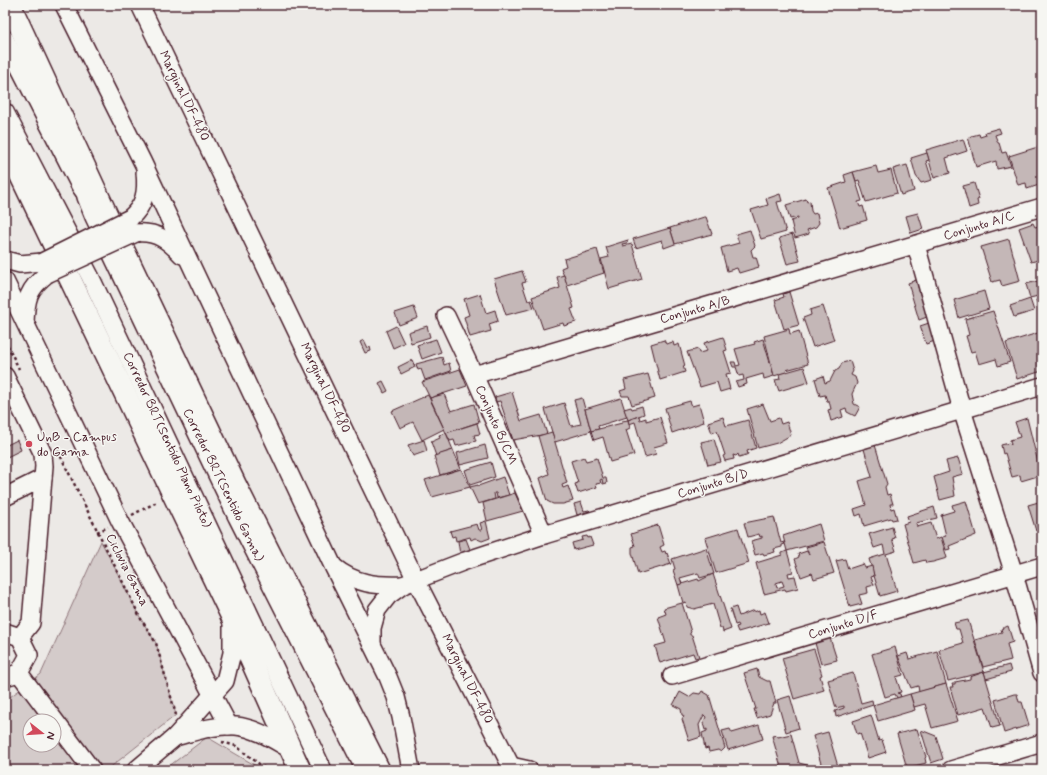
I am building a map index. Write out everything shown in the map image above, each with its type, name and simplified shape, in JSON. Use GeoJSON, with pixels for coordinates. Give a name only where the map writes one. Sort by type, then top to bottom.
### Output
{"type":"FeatureCollection","features":[{"type":"Feature","properties":{"kind":"main road"},"geometry":{"type":"LineString","coordinates":[[10,5],[107,215],[236,486],[378,770]]}},
{"type":"Feature","properties":{"kind":"main road"},"geometry":{"type":"LineString","coordinates":[[5,143],[232,615],[300,770]]}},
{"type":"Feature","properties":{"kind":"street"},"geometry":{"type":"LineString","coordinates":[[64,5],[144,163],[396,697],[411,770]]}},
{"type":"Feature","properties":{"kind":"street","name":"Marginal DF-480"},"geometry":{"type":"LineString","coordinates":[[140,5],[410,582],[512,768]]}},
{"type":"Feature","properties":{"kind":"street"},"geometry":{"type":"LineString","coordinates":[[5,39],[86,197],[91,204],[107,215]]}},
{"type":"Feature","properties":{"kind":"street","name":"Corredor BRT(Sentido Plano Piloto)"},"geometry":{"type":"LineString","coordinates":[[5,112],[90,276],[323,770]]}},
{"type":"Feature","properties":{"kind":"street"},"geometry":{"type":"LineString","coordinates":[[5,123],[17,166]]}},
{"type":"Feature","properties":{"kind":"street"},"geometry":{"type":"LineString","coordinates":[[25,322],[26,306],[31,290],[45,268],[133,226],[137,212],[144,200],[146,183],[144,163]]}},
{"type":"Feature","properties":{"kind":"street","name":"Corredor BRT(Sentido Gama)"},"geometry":{"type":"LineString","coordinates":[[86,197],[94,217],[237,517],[365,770]]}},
{"type":"Feature","properties":{"kind":"street","name":"Conjunto A/C"},"geometry":{"type":"LineString","coordinates":[[916,245],[1042,206]]}},
{"type":"Feature","properties":{"kind":"street"},"geometry":{"type":"LineString","coordinates":[[133,226],[145,232],[162,237],[191,264]]}},
{"type":"Feature","properties":{"kind":"street"},"geometry":{"type":"LineString","coordinates":[[916,245],[962,410],[1014,574],[1042,673]]}},
{"type":"Feature","properties":{"kind":"street","name":"Conjunto A/B"},"geometry":{"type":"LineString","coordinates":[[474,375],[916,245]]}},
{"type":"Feature","properties":{"kind":"street"},"geometry":{"type":"LineString","coordinates":[[5,260],[45,268]]}},
{"type":"Feature","properties":{"kind":"street"},"geometry":{"type":"LineString","coordinates":[[5,281],[120,521],[229,726]]}},
{"type":"Feature","properties":{"kind":"street","name":"Conjunto B/CM"},"geometry":{"type":"LineString","coordinates":[[446,316],[474,375],[544,535]]}},
{"type":"Feature","properties":{"kind":"street"},"geometry":{"type":"LineString","coordinates":[[5,376],[43,454],[43,478],[31,623],[12,635],[29,655],[12,675],[92,770]]}},
{"type":"Feature","properties":{"kind":"street","name":"Conjunto B/D"},"geometry":{"type":"LineString","coordinates":[[410,582],[465,561],[544,535],[1042,386]]}},
{"type":"Feature","properties":{"kind":"street"},"geometry":{"type":"LineString","coordinates":[[5,497],[43,478]]}},
{"type":"Feature","properties":{"kind":"street"},"geometry":{"type":"LineString","coordinates":[[333,566],[350,578],[366,584],[381,585],[410,582]]}},
{"type":"Feature","properties":{"kind":"street","name":"Conjunto D/F"},"geometry":{"type":"LineString","coordinates":[[672,676],[1042,566]]}},
{"type":"Feature","properties":{"kind":"street"},"geometry":{"type":"LineString","coordinates":[[372,646],[372,628],[377,610],[388,596],[410,582]]}},
{"type":"Feature","properties":{"kind":"street"},"geometry":{"type":"LineString","coordinates":[[136,770],[187,724],[225,681],[230,668],[232,653],[232,615]]}},
{"type":"Feature","properties":{"kind":"street"},"geometry":{"type":"LineString","coordinates":[[175,736],[229,726],[246,728],[260,733],[290,749]]}},
{"type":"Feature","properties":{"kind":"street"},"geometry":{"type":"LineString","coordinates":[[951,770],[1042,743]]}},
{"type":"Feature","properties":{"kind":"street"},"geometry":{"type":"LineString","coordinates":[[512,768],[529,770]]}},
{"type":"Feature","properties":{"kind":"path"},"geometry":{"type":"LineString","coordinates":[[5,340],[22,376]]}},
{"type":"Feature","properties":{"kind":"path","name":"Ciclovia Gama"},"geometry":{"type":"LineString","coordinates":[[56,447],[116,570],[141,619],[156,643],[176,715],[187,724]]}},
{"type":"Feature","properties":{"kind":"path"},"geometry":{"type":"LineString","coordinates":[[221,742],[236,746],[267,770]]}},
{"type":"Feature","properties":{"kind":"shaded area"},"geometry":{"type":"Polygon","coordinates":[[[101,541],[141,619],[156,643],[176,715],[107,770],[5,770],[5,698],[10,697],[41,674],[101,541]]]}},
{"type":"Feature","properties":{"kind":"shaded area"},"geometry":{"type":"Polygon","coordinates":[[[207,737],[263,770],[164,770],[207,737]]]}},
{"type":"Feature","properties":{"kind":"building"},"geometry":{"type":"Polygon","coordinates":[[[999,128],[1001,133],[995,135],[1002,153],[1006,152],[1011,166],[997,169],[996,161],[976,167],[968,137],[979,134],[980,137],[986,135],[985,132],[999,128]]]}},
{"type":"Feature","properties":{"kind":"building"},"geometry":{"type":"Polygon","coordinates":[[[963,139],[967,151],[946,158],[950,173],[934,178],[926,150],[963,139]]]}},
{"type":"Feature","properties":{"kind":"building"},"geometry":{"type":"Polygon","coordinates":[[[1041,146],[1042,184],[1027,189],[1026,183],[1018,185],[1009,156],[1041,146]]]}},
{"type":"Feature","properties":{"kind":"building"},"geometry":{"type":"Polygon","coordinates":[[[927,153],[929,160],[926,161],[932,180],[921,183],[916,176],[911,158],[927,153]]]}},
{"type":"Feature","properties":{"kind":"building"},"geometry":{"type":"Polygon","coordinates":[[[907,165],[914,191],[901,195],[893,169],[907,165]]]}},
{"type":"Feature","properties":{"kind":"building"},"geometry":{"type":"Polygon","coordinates":[[[876,166],[878,173],[891,170],[897,193],[866,202],[859,180],[856,181],[853,172],[876,166]]]}},
{"type":"Feature","properties":{"kind":"building"},"geometry":{"type":"Polygon","coordinates":[[[853,172],[862,201],[858,202],[860,207],[863,206],[867,220],[840,228],[828,188],[846,182],[844,175],[853,172]]]}},
{"type":"Feature","properties":{"kind":"building"},"geometry":{"type":"Polygon","coordinates":[[[974,183],[979,199],[977,200],[978,205],[969,208],[963,186],[974,183]]]}},
{"type":"Feature","properties":{"kind":"building"},"geometry":{"type":"Polygon","coordinates":[[[780,194],[782,201],[777,202],[786,232],[761,239],[751,210],[768,205],[766,199],[780,194]]]}},
{"type":"Feature","properties":{"kind":"building"},"geometry":{"type":"Polygon","coordinates":[[[806,199],[807,202],[810,201],[811,211],[813,214],[817,213],[819,223],[816,227],[807,230],[809,234],[795,238],[791,221],[798,219],[798,217],[790,219],[786,205],[806,199]]]}},
{"type":"Feature","properties":{"kind":"building"},"geometry":{"type":"Polygon","coordinates":[[[918,213],[923,229],[911,233],[906,216],[918,213]]]}},
{"type":"Feature","properties":{"kind":"building"},"geometry":{"type":"Polygon","coordinates":[[[706,217],[712,234],[675,244],[670,228],[706,217]]]}},
{"type":"Feature","properties":{"kind":"building"},"geometry":{"type":"Polygon","coordinates":[[[1033,223],[1035,227],[1042,225],[1042,259],[1031,262],[1019,228],[1033,223]]]}},
{"type":"Feature","properties":{"kind":"building"},"geometry":{"type":"Polygon","coordinates":[[[670,228],[675,244],[664,248],[662,240],[636,248],[633,239],[670,228]]]}},
{"type":"Feature","properties":{"kind":"building"},"geometry":{"type":"Polygon","coordinates":[[[750,230],[755,246],[751,250],[753,257],[756,257],[759,267],[739,273],[737,268],[727,271],[721,248],[739,243],[736,234],[750,230]]]}},
{"type":"Feature","properties":{"kind":"building"},"geometry":{"type":"Polygon","coordinates":[[[792,234],[800,261],[787,264],[779,238],[792,234]]]}},
{"type":"Feature","properties":{"kind":"building"},"geometry":{"type":"Polygon","coordinates":[[[1009,239],[1020,281],[1002,286],[1000,280],[992,282],[981,247],[1009,239]]]}},
{"type":"Feature","properties":{"kind":"building"},"geometry":{"type":"Polygon","coordinates":[[[628,240],[627,243],[622,244],[623,246],[632,244],[642,279],[609,289],[601,259],[609,257],[606,247],[628,240]]]}},
{"type":"Feature","properties":{"kind":"building"},"geometry":{"type":"Polygon","coordinates":[[[597,249],[604,273],[567,285],[561,268],[566,266],[564,259],[597,249]]]}},
{"type":"Feature","properties":{"kind":"building"},"geometry":{"type":"Polygon","coordinates":[[[522,271],[526,282],[522,283],[528,301],[531,300],[534,308],[506,315],[494,279],[522,271]]]}},
{"type":"Feature","properties":{"kind":"building"},"geometry":{"type":"Polygon","coordinates":[[[564,275],[574,308],[571,309],[576,322],[564,326],[563,323],[543,329],[532,297],[560,288],[557,277],[564,275]]]}},
{"type":"Feature","properties":{"kind":"building"},"geometry":{"type":"Polygon","coordinates":[[[916,280],[927,317],[919,320],[908,283],[916,280]]]}},
{"type":"Feature","properties":{"kind":"building"},"geometry":{"type":"Polygon","coordinates":[[[1042,280],[1042,295],[1030,298],[1026,284],[1042,280]]]}},
{"type":"Feature","properties":{"kind":"building"},"geometry":{"type":"Polygon","coordinates":[[[984,291],[989,309],[959,318],[954,300],[984,291]]]}},
{"type":"Feature","properties":{"kind":"building"},"geometry":{"type":"Polygon","coordinates":[[[789,292],[799,325],[784,329],[775,300],[784,297],[783,294],[789,292]]]}},
{"type":"Feature","properties":{"kind":"building"},"geometry":{"type":"Polygon","coordinates":[[[480,294],[486,313],[495,310],[498,321],[489,324],[491,331],[470,337],[464,317],[469,315],[464,299],[480,294]]]}},
{"type":"Feature","properties":{"kind":"building"},"geometry":{"type":"Polygon","coordinates":[[[1042,298],[1042,321],[1036,300],[1042,298]]]}},
{"type":"Feature","properties":{"kind":"building"},"geometry":{"type":"Polygon","coordinates":[[[1030,299],[1034,311],[1014,317],[1010,306],[1030,299]]]}},
{"type":"Feature","properties":{"kind":"building"},"geometry":{"type":"Polygon","coordinates":[[[823,306],[834,340],[813,347],[803,318],[811,315],[810,310],[823,306]]]}},
{"type":"Feature","properties":{"kind":"building"},"geometry":{"type":"Polygon","coordinates":[[[414,307],[418,318],[399,325],[395,313],[414,307]]]}},
{"type":"Feature","properties":{"kind":"building"},"geometry":{"type":"Polygon","coordinates":[[[993,311],[1010,362],[998,366],[996,359],[979,364],[975,351],[971,352],[966,336],[969,335],[965,319],[993,311]]]}},
{"type":"Feature","properties":{"kind":"building"},"geometry":{"type":"Polygon","coordinates":[[[929,323],[935,341],[926,344],[920,326],[929,323]]]}},
{"type":"Feature","properties":{"kind":"building"},"geometry":{"type":"Polygon","coordinates":[[[396,326],[404,343],[393,348],[386,331],[396,326]]]}},
{"type":"Feature","properties":{"kind":"building"},"geometry":{"type":"Polygon","coordinates":[[[427,326],[430,337],[411,343],[408,332],[427,326]]]}},
{"type":"Feature","properties":{"kind":"building"},"geometry":{"type":"Polygon","coordinates":[[[789,329],[790,334],[799,331],[808,364],[786,370],[787,372],[774,376],[764,336],[789,329]]]}},
{"type":"Feature","properties":{"kind":"building"},"geometry":{"type":"Polygon","coordinates":[[[1041,332],[1042,371],[1017,379],[1006,343],[1041,332]]]}},
{"type":"Feature","properties":{"kind":"building"},"geometry":{"type":"Polygon","coordinates":[[[723,337],[727,350],[724,351],[731,373],[726,374],[730,389],[720,392],[717,382],[700,387],[687,352],[698,349],[699,353],[707,351],[704,343],[723,337]]]}},
{"type":"Feature","properties":{"kind":"building"},"geometry":{"type":"Polygon","coordinates":[[[436,339],[441,352],[422,359],[417,345],[436,339]]]}},
{"type":"Feature","properties":{"kind":"building"},"geometry":{"type":"Polygon","coordinates":[[[763,339],[774,376],[764,379],[763,374],[746,379],[747,384],[738,387],[736,382],[744,380],[743,375],[739,376],[736,367],[733,367],[731,362],[735,362],[736,366],[740,365],[735,349],[755,344],[754,342],[763,339]]]}},
{"type":"Feature","properties":{"kind":"building"},"geometry":{"type":"Polygon","coordinates":[[[364,340],[368,348],[370,347],[371,351],[365,353],[360,342],[364,340]]]}},
{"type":"Feature","properties":{"kind":"building"},"geometry":{"type":"Polygon","coordinates":[[[664,340],[666,344],[673,342],[674,346],[679,344],[685,366],[683,366],[685,372],[660,380],[651,344],[664,340]]]}},
{"type":"Feature","properties":{"kind":"building"},"geometry":{"type":"Polygon","coordinates":[[[442,357],[444,365],[449,363],[451,371],[425,380],[421,369],[418,370],[416,364],[442,357]]]}},
{"type":"Feature","properties":{"kind":"building"},"geometry":{"type":"Polygon","coordinates":[[[412,360],[415,367],[401,374],[398,367],[412,360]]]}},
{"type":"Feature","properties":{"kind":"building"},"geometry":{"type":"Polygon","coordinates":[[[850,361],[853,371],[851,375],[855,377],[857,383],[852,394],[854,404],[860,407],[855,416],[847,412],[846,408],[841,410],[843,417],[831,421],[828,410],[831,409],[829,401],[827,401],[825,395],[820,396],[815,379],[823,376],[825,383],[830,381],[835,371],[839,369],[842,363],[850,361]]]}},
{"type":"Feature","properties":{"kind":"building"},"geometry":{"type":"Polygon","coordinates":[[[804,367],[809,382],[779,391],[775,380],[780,379],[779,374],[804,367]]]}},
{"type":"Feature","properties":{"kind":"building"},"geometry":{"type":"Polygon","coordinates":[[[460,369],[467,386],[430,398],[422,382],[460,369]]]}},
{"type":"Feature","properties":{"kind":"building"},"geometry":{"type":"Polygon","coordinates":[[[648,374],[655,398],[632,405],[629,396],[622,396],[620,391],[626,389],[624,380],[648,374]]]}},
{"type":"Feature","properties":{"kind":"building"},"geometry":{"type":"Polygon","coordinates":[[[383,381],[388,391],[384,393],[379,383],[383,381]]]}},
{"type":"Feature","properties":{"kind":"building"},"geometry":{"type":"Polygon","coordinates":[[[512,392],[521,421],[541,415],[547,434],[513,440],[500,401],[496,402],[495,397],[512,392]]]}},
{"type":"Feature","properties":{"kind":"building"},"geometry":{"type":"Polygon","coordinates":[[[444,394],[451,411],[474,404],[479,422],[446,433],[430,398],[444,394]]]}},
{"type":"Feature","properties":{"kind":"building"},"geometry":{"type":"Polygon","coordinates":[[[428,395],[444,429],[422,440],[413,422],[400,428],[392,411],[428,395]]]}},
{"type":"Feature","properties":{"kind":"building"},"geometry":{"type":"Polygon","coordinates":[[[582,398],[591,431],[555,442],[545,409],[564,403],[571,426],[581,424],[574,400],[582,398]]]}},
{"type":"Feature","properties":{"kind":"building"},"geometry":{"type":"Polygon","coordinates":[[[621,398],[627,417],[598,426],[599,429],[591,431],[585,409],[621,398]]]}},
{"type":"Feature","properties":{"kind":"building"},"geometry":{"type":"Polygon","coordinates":[[[690,401],[692,406],[699,404],[704,422],[672,433],[665,408],[690,401]]]}},
{"type":"Feature","properties":{"kind":"building"},"geometry":{"type":"Polygon","coordinates":[[[763,404],[770,421],[779,418],[781,424],[787,422],[791,435],[777,443],[758,448],[747,409],[763,404]]]}},
{"type":"Feature","properties":{"kind":"building"},"geometry":{"type":"Polygon","coordinates":[[[642,406],[644,414],[628,420],[624,409],[631,407],[632,409],[642,406]]]}},
{"type":"Feature","properties":{"kind":"building"},"geometry":{"type":"Polygon","coordinates":[[[639,416],[640,420],[646,418],[646,421],[660,417],[668,443],[654,447],[656,454],[645,457],[635,422],[629,424],[628,420],[639,416]]]}},
{"type":"Feature","properties":{"kind":"building"},"geometry":{"type":"Polygon","coordinates":[[[723,417],[726,426],[748,420],[756,448],[747,451],[748,454],[746,455],[739,457],[738,454],[736,456],[733,455],[734,459],[725,461],[723,456],[725,455],[717,431],[712,433],[708,422],[723,417]]]}},
{"type":"Feature","properties":{"kind":"building"},"geometry":{"type":"Polygon","coordinates":[[[1027,418],[1041,475],[1021,481],[1020,475],[1012,477],[1001,445],[1009,443],[1011,445],[1010,440],[1020,437],[1015,422],[1027,418]]]}},
{"type":"Feature","properties":{"kind":"building"},"geometry":{"type":"Polygon","coordinates":[[[628,420],[630,428],[626,430],[634,455],[610,462],[603,437],[594,440],[591,431],[628,420]]]}},
{"type":"Feature","properties":{"kind":"building"},"geometry":{"type":"Polygon","coordinates":[[[477,423],[480,434],[474,435],[476,441],[456,446],[454,440],[450,441],[446,433],[477,423]]]}},
{"type":"Feature","properties":{"kind":"building"},"geometry":{"type":"Polygon","coordinates":[[[552,432],[567,483],[562,485],[563,488],[568,486],[573,501],[563,504],[553,504],[547,501],[540,478],[549,474],[538,436],[552,432]]]}},
{"type":"Feature","properties":{"kind":"building"},"geometry":{"type":"Polygon","coordinates":[[[446,433],[453,450],[436,456],[431,442],[440,438],[439,435],[446,433]]]}},
{"type":"Feature","properties":{"kind":"building"},"geometry":{"type":"Polygon","coordinates":[[[714,439],[721,462],[708,465],[701,442],[714,439]]]}},
{"type":"Feature","properties":{"kind":"building"},"geometry":{"type":"Polygon","coordinates":[[[17,440],[21,450],[5,458],[5,446],[17,440]]]}},
{"type":"Feature","properties":{"kind":"building"},"geometry":{"type":"Polygon","coordinates":[[[424,440],[427,451],[413,456],[408,445],[424,440]]]}},
{"type":"Feature","properties":{"kind":"building"},"geometry":{"type":"Polygon","coordinates":[[[485,445],[488,458],[460,465],[457,453],[485,445]]]}},
{"type":"Feature","properties":{"kind":"building"},"geometry":{"type":"Polygon","coordinates":[[[875,445],[887,484],[885,487],[887,495],[890,494],[893,504],[890,504],[891,509],[894,508],[897,519],[892,520],[891,518],[864,526],[861,514],[856,516],[854,509],[866,505],[859,481],[872,477],[864,449],[875,445]]]}},
{"type":"Feature","properties":{"kind":"building"},"geometry":{"type":"Polygon","coordinates":[[[453,450],[461,469],[440,475],[434,456],[453,450]]]}},
{"type":"Feature","properties":{"kind":"building"},"geometry":{"type":"Polygon","coordinates":[[[584,457],[586,461],[597,458],[603,478],[606,478],[607,483],[603,484],[602,479],[600,480],[601,483],[596,484],[597,487],[578,493],[575,484],[578,483],[571,461],[584,457]]]}},
{"type":"Feature","properties":{"kind":"building"},"geometry":{"type":"Polygon","coordinates":[[[958,458],[963,474],[952,477],[955,496],[940,500],[934,477],[949,472],[946,461],[958,458]]]}},
{"type":"Feature","properties":{"kind":"building"},"geometry":{"type":"Polygon","coordinates":[[[491,462],[495,477],[470,485],[465,470],[491,462]]]}},
{"type":"Feature","properties":{"kind":"building"},"geometry":{"type":"Polygon","coordinates":[[[461,469],[470,487],[432,497],[425,480],[461,469]]]}},
{"type":"Feature","properties":{"kind":"building"},"geometry":{"type":"Polygon","coordinates":[[[503,477],[509,495],[497,498],[496,493],[494,493],[495,499],[478,504],[470,487],[478,486],[503,477]]]}},
{"type":"Feature","properties":{"kind":"building"},"geometry":{"type":"Polygon","coordinates":[[[515,493],[523,511],[487,521],[483,503],[515,493]]]}},
{"type":"Feature","properties":{"kind":"building"},"geometry":{"type":"Polygon","coordinates":[[[966,501],[976,535],[949,546],[950,549],[946,550],[942,537],[946,536],[941,515],[954,511],[952,505],[966,501]]]}},
{"type":"Feature","properties":{"kind":"building"},"geometry":{"type":"Polygon","coordinates":[[[1042,501],[1042,529],[1036,531],[1028,505],[1042,501]]]}},
{"type":"Feature","properties":{"kind":"building"},"geometry":{"type":"Polygon","coordinates":[[[581,502],[584,511],[590,511],[577,515],[574,504],[581,502]]]}},
{"type":"Feature","properties":{"kind":"building"},"geometry":{"type":"Polygon","coordinates":[[[934,507],[937,518],[916,523],[917,527],[931,523],[936,539],[941,537],[947,558],[933,562],[926,563],[925,560],[914,563],[903,524],[909,522],[907,516],[934,507]]]}},
{"type":"Feature","properties":{"kind":"building"},"geometry":{"type":"Polygon","coordinates":[[[774,517],[781,543],[784,542],[785,544],[782,545],[782,547],[774,549],[775,552],[764,555],[763,553],[755,555],[751,541],[762,538],[762,536],[760,537],[759,534],[748,537],[744,523],[774,517]]]}},
{"type":"Feature","properties":{"kind":"building"},"geometry":{"type":"Polygon","coordinates":[[[486,521],[490,538],[482,541],[475,538],[471,540],[470,537],[456,541],[455,536],[452,537],[450,531],[477,524],[479,530],[482,530],[480,523],[486,521]]]}},
{"type":"Feature","properties":{"kind":"building"},"geometry":{"type":"Polygon","coordinates":[[[819,524],[824,541],[787,551],[783,536],[819,524]]]}},
{"type":"Feature","properties":{"kind":"building"},"geometry":{"type":"Polygon","coordinates":[[[658,525],[664,545],[660,547],[662,552],[665,551],[666,554],[667,553],[671,564],[638,574],[632,553],[632,547],[635,546],[631,534],[658,525]]]}},
{"type":"Feature","properties":{"kind":"building"},"geometry":{"type":"Polygon","coordinates":[[[892,527],[895,538],[892,539],[896,551],[886,554],[897,591],[880,596],[869,559],[885,554],[883,545],[874,548],[869,534],[892,527]]]}},
{"type":"Feature","properties":{"kind":"building"},"geometry":{"type":"Polygon","coordinates":[[[738,528],[749,563],[716,573],[705,538],[738,528]]]}},
{"type":"Feature","properties":{"kind":"building"},"geometry":{"type":"Polygon","coordinates":[[[587,536],[588,538],[590,537],[593,545],[574,550],[572,543],[583,540],[582,537],[587,536]]]}},
{"type":"Feature","properties":{"kind":"building"},"geometry":{"type":"Polygon","coordinates":[[[466,539],[471,552],[460,555],[458,541],[466,539]]]}},
{"type":"Feature","properties":{"kind":"building"},"geometry":{"type":"Polygon","coordinates":[[[824,542],[834,573],[814,579],[812,573],[801,577],[795,559],[799,557],[798,554],[807,551],[809,555],[806,547],[824,542]]]}},
{"type":"Feature","properties":{"kind":"building"},"geometry":{"type":"Polygon","coordinates":[[[706,548],[714,574],[700,578],[698,573],[680,578],[682,584],[678,585],[673,570],[675,569],[672,559],[706,548]]]}},
{"type":"Feature","properties":{"kind":"building"},"geometry":{"type":"Polygon","coordinates":[[[787,551],[793,572],[788,573],[789,577],[795,576],[798,588],[786,591],[785,589],[764,594],[756,563],[782,555],[782,553],[787,551]],[[782,581],[776,583],[777,588],[784,586],[782,581]]]}},
{"type":"Feature","properties":{"kind":"building"},"geometry":{"type":"Polygon","coordinates":[[[845,559],[848,569],[863,564],[865,568],[872,566],[874,576],[871,577],[874,585],[867,587],[868,593],[859,595],[862,604],[850,607],[836,561],[845,559]]]}},
{"type":"Feature","properties":{"kind":"building"},"geometry":{"type":"Polygon","coordinates":[[[713,574],[731,629],[723,632],[722,628],[720,628],[713,604],[694,609],[687,607],[686,602],[683,603],[678,585],[698,579],[699,581],[713,574]]]}},
{"type":"Feature","properties":{"kind":"building"},"geometry":{"type":"Polygon","coordinates":[[[682,603],[691,632],[690,635],[692,635],[699,657],[695,658],[693,653],[660,663],[655,646],[666,643],[658,617],[666,614],[664,608],[682,603]]]}},
{"type":"Feature","properties":{"kind":"building"},"geometry":{"type":"Polygon","coordinates":[[[736,607],[739,616],[754,610],[754,612],[759,610],[760,614],[765,612],[769,623],[738,632],[736,627],[739,626],[738,624],[735,625],[730,609],[736,607]]]}},
{"type":"Feature","properties":{"kind":"building"},"geometry":{"type":"Polygon","coordinates":[[[968,620],[984,672],[948,681],[939,650],[963,643],[959,629],[956,629],[954,623],[968,620]]]}},
{"type":"Feature","properties":{"kind":"building"},"geometry":{"type":"Polygon","coordinates":[[[1008,626],[1013,642],[1007,644],[1011,660],[983,667],[975,640],[1002,632],[1001,629],[1008,626]]]}},
{"type":"Feature","properties":{"kind":"building"},"geometry":{"type":"Polygon","coordinates":[[[830,638],[837,660],[821,664],[815,643],[830,638]]]}},
{"type":"Feature","properties":{"kind":"building"},"geometry":{"type":"Polygon","coordinates":[[[895,647],[903,675],[896,677],[901,692],[897,693],[900,694],[901,697],[897,698],[895,694],[885,697],[872,654],[895,647]]]}},
{"type":"Feature","properties":{"kind":"building"},"geometry":{"type":"Polygon","coordinates":[[[814,649],[822,675],[820,676],[824,690],[794,699],[782,658],[814,649]]]}},
{"type":"Feature","properties":{"kind":"building"},"geometry":{"type":"Polygon","coordinates":[[[937,651],[946,684],[919,692],[918,686],[911,688],[898,656],[907,653],[909,659],[937,651]]]}},
{"type":"Feature","properties":{"kind":"building"},"geometry":{"type":"Polygon","coordinates":[[[1009,665],[1011,672],[986,679],[984,672],[1009,665]]]}},
{"type":"Feature","properties":{"kind":"building"},"geometry":{"type":"Polygon","coordinates":[[[757,669],[759,677],[770,681],[776,703],[774,703],[770,714],[757,718],[754,709],[756,709],[744,673],[757,669]]]}},
{"type":"Feature","properties":{"kind":"building"},"geometry":{"type":"Polygon","coordinates":[[[984,672],[1000,726],[992,728],[985,707],[958,715],[950,687],[953,687],[952,684],[955,684],[955,682],[970,679],[970,677],[984,672]]]}},
{"type":"Feature","properties":{"kind":"building"},"geometry":{"type":"Polygon","coordinates":[[[853,673],[861,703],[872,700],[873,705],[836,717],[835,711],[844,708],[844,706],[836,708],[828,680],[853,673]]]}},
{"type":"Feature","properties":{"kind":"building"},"geometry":{"type":"Polygon","coordinates":[[[946,684],[958,721],[932,728],[925,704],[914,707],[910,694],[946,684]]]}},
{"type":"Feature","properties":{"kind":"building"},"geometry":{"type":"Polygon","coordinates":[[[702,691],[709,695],[725,748],[721,752],[718,750],[709,752],[708,748],[705,749],[702,733],[707,731],[707,729],[705,730],[703,723],[706,717],[704,715],[699,725],[701,737],[689,741],[682,719],[684,716],[682,715],[681,709],[673,705],[680,692],[689,697],[694,693],[700,694],[702,691]]]}},
{"type":"Feature","properties":{"kind":"building"},"geometry":{"type":"Polygon","coordinates":[[[910,694],[915,710],[878,721],[873,705],[910,694]]]}},
{"type":"Feature","properties":{"kind":"building"},"geometry":{"type":"Polygon","coordinates":[[[1017,694],[1019,702],[1022,702],[1029,725],[1004,733],[995,700],[1017,694]]]}},
{"type":"Feature","properties":{"kind":"building"},"geometry":{"type":"Polygon","coordinates":[[[790,696],[799,728],[786,732],[777,700],[790,696]]]}},
{"type":"Feature","properties":{"kind":"building"},"geometry":{"type":"Polygon","coordinates":[[[871,715],[879,741],[882,740],[886,752],[868,758],[860,733],[857,734],[853,721],[871,715]]]}},
{"type":"Feature","properties":{"kind":"building"},"geometry":{"type":"Polygon","coordinates":[[[759,725],[763,739],[728,750],[722,731],[730,729],[732,733],[759,725]]]}},
{"type":"Feature","properties":{"kind":"building"},"geometry":{"type":"Polygon","coordinates":[[[917,729],[926,757],[926,763],[907,768],[897,734],[917,729]]]}},
{"type":"Feature","properties":{"kind":"building"},"geometry":{"type":"Polygon","coordinates":[[[921,730],[936,736],[943,759],[931,763],[921,730]]]}},
{"type":"Feature","properties":{"kind":"building"},"geometry":{"type":"Polygon","coordinates":[[[828,732],[839,770],[780,770],[781,767],[772,736],[777,735],[778,737],[791,734],[799,763],[819,768],[822,767],[813,736],[828,732]]]}},
{"type":"Feature","properties":{"kind":"building"},"geometry":{"type":"Polygon","coordinates":[[[1012,767],[1013,770],[1000,770],[1012,767]]]}},
{"type":"Feature","properties":{"kind":"place","name":"UnB - Campus do Gama"},"geometry":{"type":"Point","coordinates":[29,444]}}]}
